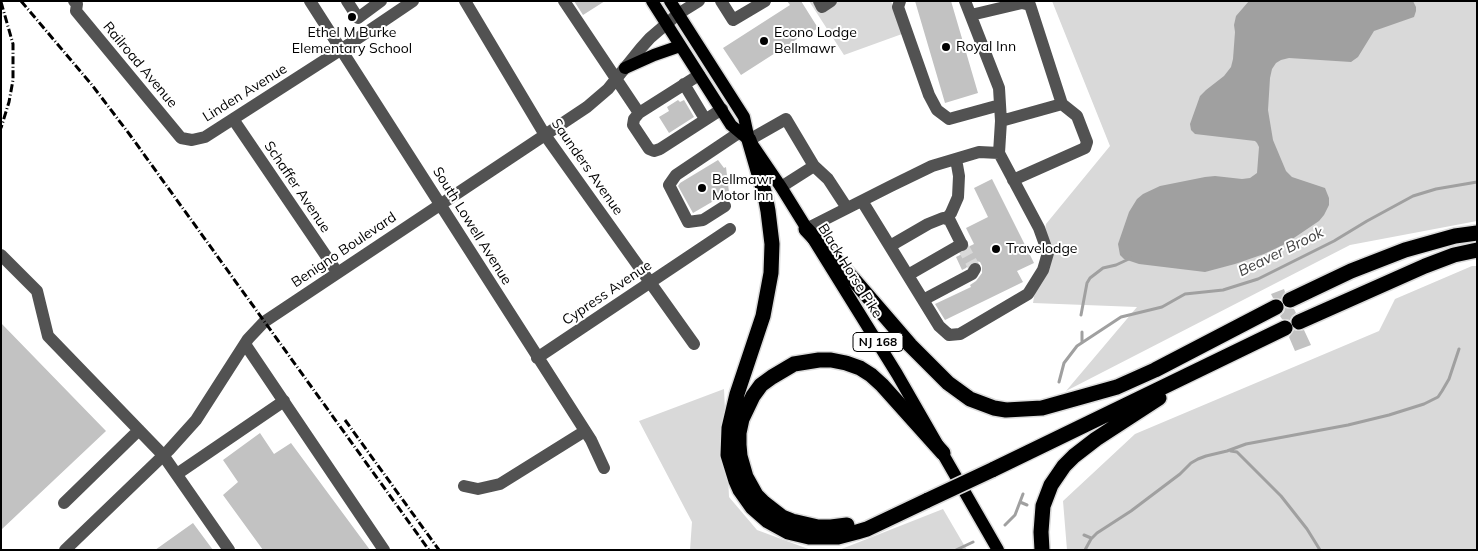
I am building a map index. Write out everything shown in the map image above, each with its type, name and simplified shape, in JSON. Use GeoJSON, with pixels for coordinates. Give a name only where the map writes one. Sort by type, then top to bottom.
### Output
{"type":"FeatureCollection","features":[{"type":"Feature","properties":{"kind":"highway"},"geometry":{"type":"LineString","coordinates":[[745,136],[765,195],[772,244],[772,273],[763,316],[737,394],[729,428],[728,455],[736,481],[746,499],[768,521],[788,532],[809,537],[838,537],[868,529],[926,496]]}},
{"type":"Feature","properties":{"kind":"highway"},"geometry":{"type":"LineString","coordinates":[[806,229],[853,278],[926,362],[959,392],[970,399],[994,408],[1017,410],[1042,408],[1117,387],[1155,370],[1350,272],[1405,250],[1455,236],[1477,233]]}},
{"type":"Feature","properties":{"kind":"highway"},"geometry":{"type":"LineString","coordinates":[[1299,322],[1425,266],[1454,255],[1477,250]]}},
{"type":"Feature","properties":{"kind":"highway"},"geometry":{"type":"LineString","coordinates":[[943,453],[871,374],[846,363],[831,360],[794,364],[761,385],[747,407],[739,432],[742,466],[751,487],[764,503],[782,517],[804,525],[818,527],[843,526],[867,519],[926,496],[1202,369],[1285,328]]}},
{"type":"Feature","properties":{"kind":"highway"},"geometry":{"type":"LineString","coordinates":[[990,466],[1146,387],[1160,379],[1204,344]]}},
{"type":"Feature","properties":{"kind":"highway"},"geometry":{"type":"LineString","coordinates":[[1042,550],[1041,532],[1044,506],[1052,485],[1064,466],[1096,439],[1202,369]]}},
{"type":"Feature","properties":{"kind":"main road","name":"Black Horse Pike"},"geometry":{"type":"LineString","coordinates":[[652,1],[732,125],[745,136],[781,187],[893,366],[998,550]]}},
{"type":"Feature","properties":{"kind":"main road","name":"Black Horse Pike"},"geometry":{"type":"LineString","coordinates":[[670,1],[744,116],[745,136]]}},
{"type":"Feature","properties":{"kind":"main road"},"geometry":{"type":"LineString","coordinates":[[625,68],[680,46]]}},
{"type":"Feature","properties":{"kind":"street","name":"South Lowell Avenue"},"geometry":{"type":"LineString","coordinates":[[310,1],[591,440],[604,468]]}},
{"type":"Feature","properties":{"kind":"street"},"geometry":{"type":"LineString","coordinates":[[347,1],[358,18],[381,1]]}},
{"type":"Feature","properties":{"kind":"street","name":"Linden Avenue"},"geometry":{"type":"LineString","coordinates":[[192,140],[205,136],[233,119],[342,50],[413,1]]}},
{"type":"Feature","properties":{"kind":"street","name":"Saunders Avenue"},"geometry":{"type":"LineString","coordinates":[[465,1],[545,135],[694,344]]}},
{"type":"Feature","properties":{"kind":"street"},"geometry":{"type":"LineString","coordinates":[[564,1],[639,113]]}},
{"type":"Feature","properties":{"kind":"street","name":"Benigno Boulevard"},"geometry":{"type":"LineString","coordinates":[[65,550],[163,455],[196,420],[245,344],[264,322],[587,107],[599,98],[617,79],[641,48],[666,24],[699,1]]}},
{"type":"Feature","properties":{"kind":"street"},"geometry":{"type":"LineString","coordinates":[[721,1],[733,20],[765,1]]}},
{"type":"Feature","properties":{"kind":"street"},"geometry":{"type":"LineString","coordinates":[[819,1],[822,7],[831,1]]}},
{"type":"Feature","properties":{"kind":"street"},"geometry":{"type":"LineString","coordinates":[[900,1],[898,7],[901,16],[929,95],[937,110],[950,119],[1000,105]]}},
{"type":"Feature","properties":{"kind":"street"},"geometry":{"type":"LineString","coordinates":[[862,201],[939,326],[949,335],[960,334],[1028,294],[1043,270],[1048,253],[1039,228],[999,153],[1001,121],[999,88],[966,1]]}},
{"type":"Feature","properties":{"kind":"street","name":"Railroad Avenue"},"geometry":{"type":"LineString","coordinates":[[77,2],[76,11],[181,138],[192,140]]}},
{"type":"Feature","properties":{"kind":"street"},"geometry":{"type":"LineString","coordinates":[[971,15],[1022,3],[1030,5],[1062,104],[1077,116],[1086,142],[1085,148],[1013,180]]}},
{"type":"Feature","properties":{"kind":"street"},"geometry":{"type":"LineString","coordinates":[[699,75],[639,113],[634,119],[633,125],[649,149],[654,151],[660,149],[722,109]]}},
{"type":"Feature","properties":{"kind":"street"},"geometry":{"type":"LineString","coordinates":[[684,84],[705,119]]}},
{"type":"Feature","properties":{"kind":"street"},"geometry":{"type":"LineString","coordinates":[[1001,121],[1062,104]]}},
{"type":"Feature","properties":{"kind":"street","name":"Schaffer Avenue"},"geometry":{"type":"LineString","coordinates":[[233,119],[337,272]]}},
{"type":"Feature","properties":{"kind":"street"},"geometry":{"type":"LineString","coordinates":[[725,206],[703,220],[688,222],[668,185],[676,175],[745,136],[786,119],[814,166],[828,179],[847,208]]}},
{"type":"Feature","properties":{"kind":"street"},"geometry":{"type":"LineString","coordinates":[[806,229],[932,166],[979,152],[999,153]]}},
{"type":"Feature","properties":{"kind":"street"},"geometry":{"type":"LineString","coordinates":[[946,219],[951,213],[958,197],[959,176],[956,159]]}},
{"type":"Feature","properties":{"kind":"street"},"geometry":{"type":"LineString","coordinates":[[781,187],[814,166]]}},
{"type":"Feature","properties":{"kind":"street"},"geometry":{"type":"LineString","coordinates":[[890,246],[936,220],[950,219],[962,245],[908,275]]}},
{"type":"Feature","properties":{"kind":"street","name":"Cypress Avenue"},"geometry":{"type":"LineString","coordinates":[[538,358],[730,229]]}},
{"type":"Feature","properties":{"kind":"street"},"geometry":{"type":"LineString","coordinates":[[1,255],[37,291],[48,336],[163,455],[230,550]]}},
{"type":"Feature","properties":{"kind":"street"},"geometry":{"type":"LineString","coordinates":[[923,300],[972,274],[975,269]]}},
{"type":"Feature","properties":{"kind":"street"},"geometry":{"type":"LineString","coordinates":[[245,344],[384,550]]}},
{"type":"Feature","properties":{"kind":"street"},"geometry":{"type":"LineString","coordinates":[[177,474],[284,400]]}},
{"type":"Feature","properties":{"kind":"street"},"geometry":{"type":"LineString","coordinates":[[64,503],[139,430]]}},
{"type":"Feature","properties":{"kind":"street"},"geometry":{"type":"LineString","coordinates":[[464,486],[478,490],[500,484],[585,431]]}},
{"type":"Feature","properties":{"kind":"shaded area"},"geometry":{"type":"Polygon","coordinates":[[[809,1],[891,1],[902,34],[844,55],[809,1]]]}},
{"type":"Feature","properties":{"kind":"shaded area"},"geometry":{"type":"Polygon","coordinates":[[[1052,1],[1477,1],[1477,221],[1350,245],[1066,391],[1137,307],[1033,303],[1046,224],[1110,146],[1052,1]]]}},
{"type":"Feature","properties":{"kind":"shaded area"},"geometry":{"type":"Polygon","coordinates":[[[1249,1],[1413,1],[1416,11],[1414,17],[1374,31],[1358,57],[1351,62],[1289,58],[1276,63],[1272,69],[1268,110],[1273,140],[1286,171],[1292,177],[1325,188],[1329,198],[1329,205],[1319,221],[1285,244],[1264,254],[1205,272],[1139,264],[1124,259],[1120,255],[1118,244],[1129,212],[1137,199],[1143,194],[1160,186],[1205,177],[1215,176],[1242,179],[1250,178],[1257,173],[1259,147],[1255,141],[1195,134],[1191,130],[1190,124],[1200,96],[1224,76],[1231,67],[1236,16],[1249,1]]]}},
{"type":"Feature","properties":{"kind":"shaded area"},"geometry":{"type":"Polygon","coordinates":[[[1472,266],[1477,266],[1477,550],[1067,550],[1063,501],[1135,434],[1379,331],[1395,299],[1472,266]]]}},
{"type":"Feature","properties":{"kind":"shaded area"},"geometry":{"type":"Polygon","coordinates":[[[724,389],[729,497],[757,530],[811,550],[690,550],[692,522],[639,421],[724,389]]]}},
{"type":"Feature","properties":{"kind":"shaded area"},"geometry":{"type":"Polygon","coordinates":[[[943,509],[967,550],[839,550],[943,509]]]}},
{"type":"Feature","properties":{"kind":"building"},"geometry":{"type":"Polygon","coordinates":[[[574,1],[605,1],[583,15],[574,1]]]}},
{"type":"Feature","properties":{"kind":"building","name":"Econo Lodge Bellmawr"},"geometry":{"type":"Polygon","coordinates":[[[787,1],[801,1],[818,28],[809,34],[808,32],[741,75],[723,48],[790,5],[787,1]]]}},
{"type":"Feature","properties":{"kind":"building","name":"Royal Inn"},"geometry":{"type":"Polygon","coordinates":[[[915,1],[951,1],[978,93],[945,103],[915,1]]]}},
{"type":"Feature","properties":{"kind":"building"},"geometry":{"type":"Polygon","coordinates":[[[678,100],[680,102],[684,100],[694,117],[669,133],[659,117],[669,111],[667,107],[678,100]]]}},
{"type":"Feature","properties":{"kind":"building","name":"Bellmawr Motor Inn"},"geometry":{"type":"Polygon","coordinates":[[[718,160],[724,168],[726,167],[729,192],[693,213],[678,186],[718,160]]]}},
{"type":"Feature","properties":{"kind":"building","name":"Travelodge"},"geometry":{"type":"Polygon","coordinates":[[[992,179],[1034,263],[1017,271],[1023,282],[945,320],[935,304],[971,287],[970,285],[982,273],[980,262],[971,262],[962,270],[956,257],[966,252],[974,244],[966,228],[988,217],[974,188],[992,179]]]}},
{"type":"Feature","properties":{"kind":"building"},"geometry":{"type":"Polygon","coordinates":[[[1284,289],[1285,292],[1281,299],[1273,298],[1271,294],[1284,289]]]}},
{"type":"Feature","properties":{"kind":"building"},"geometry":{"type":"Polygon","coordinates":[[[1285,308],[1294,309],[1296,313],[1290,320],[1282,319],[1280,316],[1285,308]]]}},
{"type":"Feature","properties":{"kind":"building"},"geometry":{"type":"Polygon","coordinates":[[[1,323],[106,431],[1,530],[1,323]]]}},
{"type":"Feature","properties":{"kind":"building"},"geometry":{"type":"Polygon","coordinates":[[[1294,330],[1304,330],[1311,345],[1295,351],[1289,337],[1294,330]]]}},
{"type":"Feature","properties":{"kind":"building"},"geometry":{"type":"Polygon","coordinates":[[[260,433],[274,454],[291,443],[370,550],[263,550],[223,495],[238,482],[223,460],[260,433]]]}},
{"type":"Feature","properties":{"kind":"building"},"geometry":{"type":"Polygon","coordinates":[[[193,523],[213,550],[155,550],[193,523]]]}},
{"type":"Feature","properties":{"kind":"waterway","name":"Beaver Brook"},"geometry":{"type":"LineString","coordinates":[[1059,382],[1064,363],[1077,346],[1121,317],[1162,307],[1185,294],[1223,290],[1258,279],[1334,241],[1413,196],[1436,189],[1477,182]]}},
{"type":"Feature","properties":{"kind":"waterway"},"geometry":{"type":"LineString","coordinates":[[1081,315],[1087,283],[1090,278],[1103,268],[1116,265],[1131,258]]}},
{"type":"Feature","properties":{"kind":"waterway"},"geometry":{"type":"LineString","coordinates":[[1082,332],[1082,342]]}},
{"type":"Feature","properties":{"kind":"waterway"},"geometry":{"type":"LineString","coordinates":[[1085,550],[1097,533],[1131,511],[1198,459],[1246,444],[1348,425],[1389,415],[1424,404],[1438,397],[1449,379],[1459,349]]}},
{"type":"Feature","properties":{"kind":"waterway"},"geometry":{"type":"LineString","coordinates":[[1231,451],[1237,452],[1281,496],[1307,529],[1320,550]]}},
{"type":"Feature","properties":{"kind":"waterway","name":"Beaver Brook"},"geometry":{"type":"LineString","coordinates":[[1005,525],[1015,515],[1023,494]]}},
{"type":"Feature","properties":{"kind":"waterway","name":"Beaver Brook"},"geometry":{"type":"LineString","coordinates":[[1020,502],[1027,505]]}},
{"type":"Feature","properties":{"kind":"waterway"},"geometry":{"type":"LineString","coordinates":[[1084,535],[1091,538]]}},
{"type":"Feature","properties":{"kind":"waterway","name":"Beaver Brook"},"geometry":{"type":"LineString","coordinates":[[956,550],[973,542]]}},
{"type":"Feature","properties":{"kind":"tunnel"},"geometry":{"type":"LineString","coordinates":[[962,245],[975,269]]}},
{"type":"Feature","properties":{"kind":"railway"},"geometry":{"type":"LineString","coordinates":[[21,1],[92,85],[130,135],[429,550]]}},
{"type":"Feature","properties":{"kind":"railway"},"geometry":{"type":"LineString","coordinates":[[1,2],[13,44],[13,80],[1,128]]}},
{"type":"Feature","properties":{"kind":"railway"},"geometry":{"type":"LineString","coordinates":[[345,420],[439,550]]}},
{"type":"Feature","properties":{"kind":"place","name":"Ethel M Burke Elementary School"},"geometry":{"type":"Point","coordinates":[352,17]}},
{"type":"Feature","properties":{"kind":"place","name":"Econo Lodge Bellmawr"},"geometry":{"type":"Point","coordinates":[764,41]}},
{"type":"Feature","properties":{"kind":"place","name":"Royal Inn"},"geometry":{"type":"Point","coordinates":[946,47]}},
{"type":"Feature","properties":{"kind":"place","name":"Bellmawr Motor Inn"},"geometry":{"type":"Point","coordinates":[702,188]}},
{"type":"Feature","properties":{"kind":"place","name":"Travelodge"},"geometry":{"type":"Point","coordinates":[996,249]}}]}
